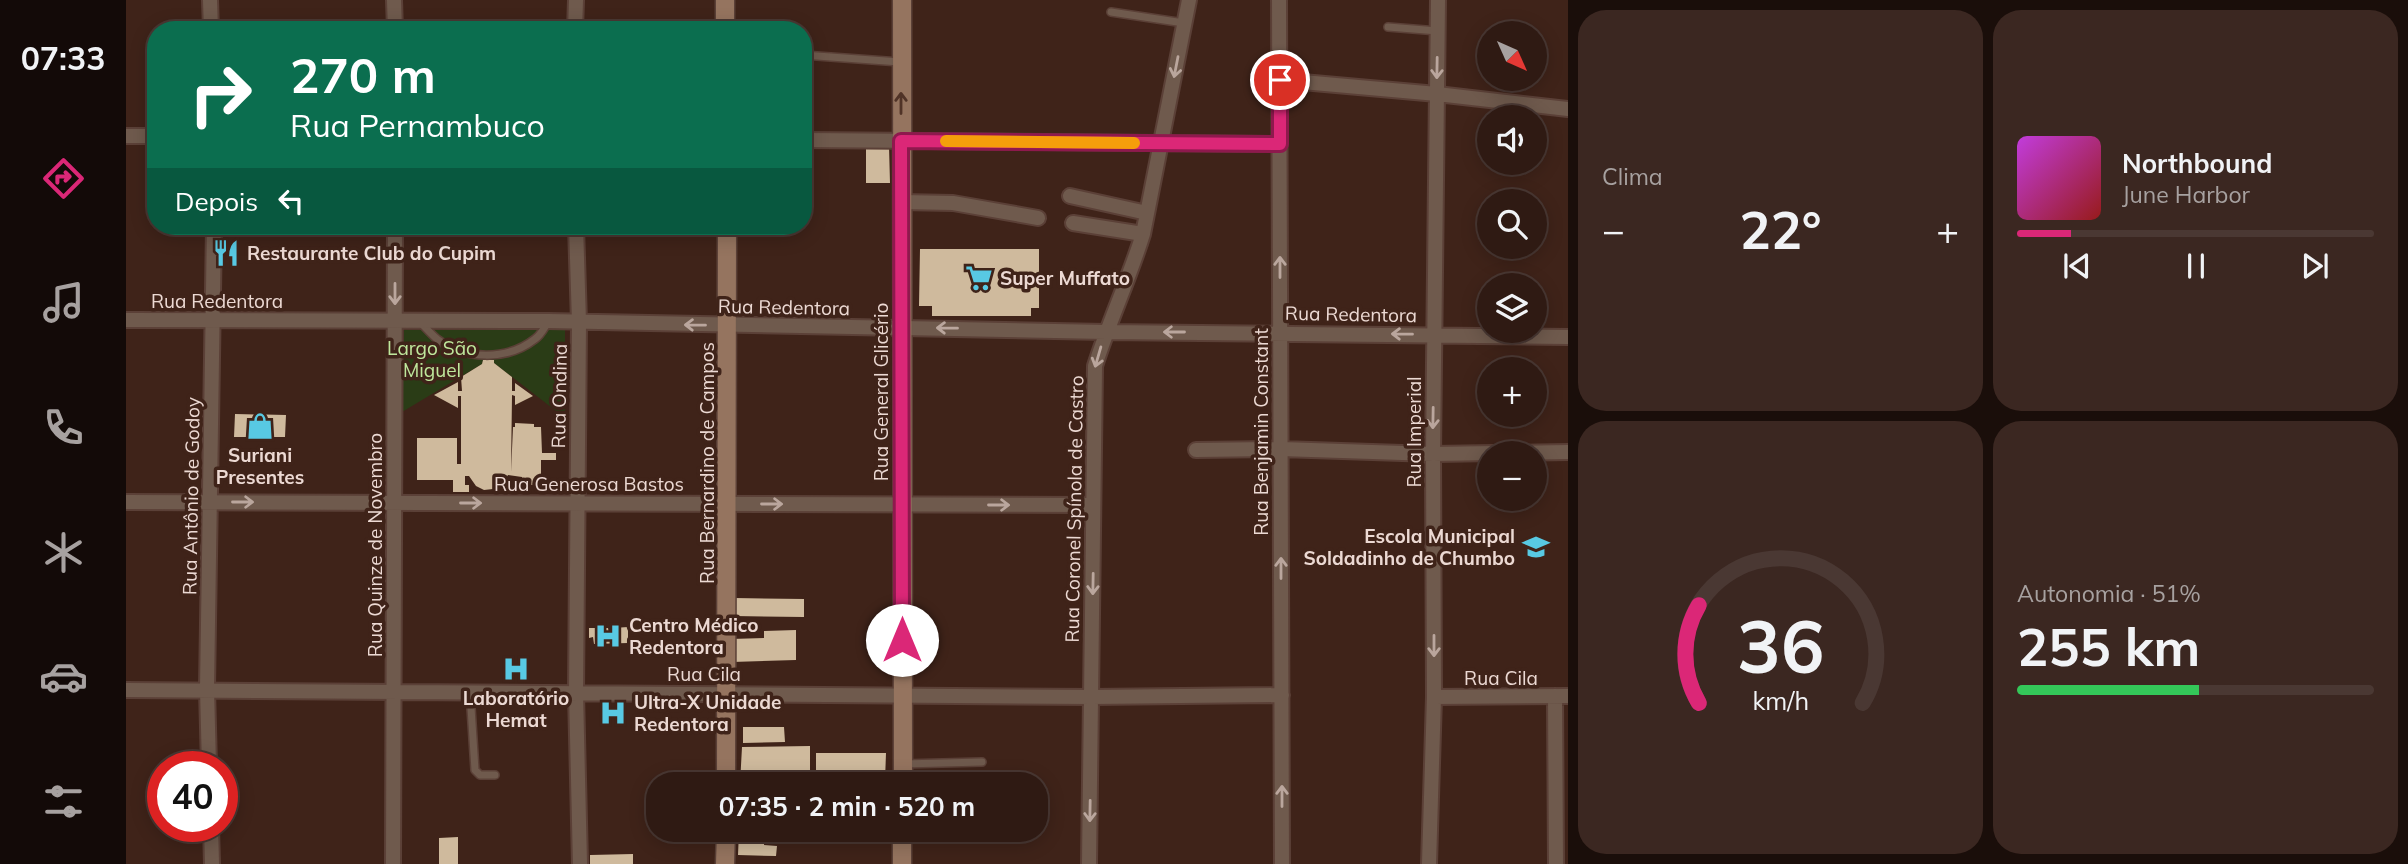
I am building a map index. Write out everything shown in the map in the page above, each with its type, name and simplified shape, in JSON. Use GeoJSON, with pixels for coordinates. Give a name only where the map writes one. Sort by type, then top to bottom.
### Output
{"type":"FeatureCollection","features":[{"type":"Feature","properties":{"kind":"street"},"geometry":{"type":"LineString","coordinates":[[210,0],[211,21]]}},
{"type":"Feature","properties":{"kind":"street"},"geometry":{"type":"LineString","coordinates":[[394,0],[395,21]]}},
{"type":"Feature","properties":{"kind":"street"},"geometry":{"type":"LineString","coordinates":[[575,21],[576,0]]}},
{"type":"Feature","properties":{"kind":"street"},"geometry":{"type":"LineString","coordinates":[[725,0],[725,21]]}},
{"type":"Feature","properties":{"kind":"street","name":"Rua General Glicério"},"geometry":{"type":"LineString","coordinates":[[902,0],[902,772]]}},
{"type":"Feature","properties":{"kind":"street","name":"Rua Coronel Spínola de Castro"},"geometry":{"type":"LineString","coordinates":[[1089,864],[1095,366],[1133,268],[1143,234],[1189,0]]}},
{"type":"Feature","properties":{"kind":"street","name":"Rua Benjamin Constant"},"geometry":{"type":"LineString","coordinates":[[1279,0],[1282,864]]}},
{"type":"Feature","properties":{"kind":"street","name":"Rua Imperial"},"geometry":{"type":"LineString","coordinates":[[1429,864],[1434,697],[1433,454],[1438,0]]}},
{"type":"Feature","properties":{"kind":"street"},"geometry":{"type":"LineString","coordinates":[[1280,80],[1568,109]]}},
{"type":"Feature","properties":{"kind":"street"},"geometry":{"type":"LineString","coordinates":[[126,136],[147,136]]}},
{"type":"Feature","properties":{"kind":"street"},"geometry":{"type":"LineString","coordinates":[[812,140],[1280,144]]}},
{"type":"Feature","properties":{"kind":"street"},"geometry":{"type":"LineString","coordinates":[[1070,196],[1147,213]]}},
{"type":"Feature","properties":{"kind":"street"},"geometry":{"type":"LineString","coordinates":[[901,202],[953,203],[1038,218]]}},
{"type":"Feature","properties":{"kind":"street"},"geometry":{"type":"LineString","coordinates":[[1073,223],[1143,234]]}},
{"type":"Feature","properties":{"kind":"street","name":"Rua Antônio de Godoy"},"geometry":{"type":"LineString","coordinates":[[209,751],[207,689],[214,235]]}},
{"type":"Feature","properties":{"kind":"street","name":"Rua Quinze de Novembro"},"geometry":{"type":"LineString","coordinates":[[393,864],[395,235]]}},
{"type":"Feature","properties":{"kind":"street","name":"Rua Ondina"},"geometry":{"type":"LineString","coordinates":[[576,235],[579,322],[576,693],[580,864]]}},
{"type":"Feature","properties":{"kind":"street","name":"Rua Bernardino de Campos"},"geometry":{"type":"LineString","coordinates":[[726,772],[727,235]]}},
{"type":"Feature","properties":{"kind":"street","name":"Rua Redentora"},"geometry":{"type":"LineString","coordinates":[[126,320],[548,321],[1106,332],[1568,337]]}},
{"type":"Feature","properties":{"kind":"street"},"geometry":{"type":"LineString","coordinates":[[1196,450],[1281,449],[1433,454],[1568,452]]}},
{"type":"Feature","properties":{"kind":"street","name":"Rua Generosa Bastos"},"geometry":{"type":"LineString","coordinates":[[126,502],[1093,505]]}},
{"type":"Feature","properties":{"kind":"street","name":"Rua Cila"},"geometry":{"type":"LineString","coordinates":[[126,690],[1092,697],[1282,695]]}},
{"type":"Feature","properties":{"kind":"street"},"geometry":{"type":"LineString","coordinates":[[1556,864],[1561,696]]}},
{"type":"Feature","properties":{"kind":"street","name":"Rua Cila"},"geometry":{"type":"LineString","coordinates":[[1434,697],[1561,696]]}},
{"type":"Feature","properties":{"kind":"street"},"geometry":{"type":"LineString","coordinates":[[211,842],[212,864]]}},
{"type":"Feature","properties":{"kind":"street"},"geometry":{"type":"LineString","coordinates":[[725,864],[726,842]]}},
{"type":"Feature","properties":{"kind":"street"},"geometry":{"type":"LineString","coordinates":[[902,842],[902,864]]}},
{"type":"Feature","properties":{"kind":"lane"},"geometry":{"type":"LineString","coordinates":[[1111,12],[1184,23]]}},
{"type":"Feature","properties":{"kind":"lane"},"geometry":{"type":"LineString","coordinates":[[1388,27],[1438,31]]}},
{"type":"Feature","properties":{"kind":"lane"},"geometry":{"type":"LineString","coordinates":[[812,56],[901,62]]}},
{"type":"Feature","properties":{"kind":"lane"},"geometry":{"type":"LineString","coordinates":[[420,322],[438,339],[457,349],[488,356],[506,353],[538,338],[548,321]]}},
{"type":"Feature","properties":{"kind":"lane"},"geometry":{"type":"LineString","coordinates":[[470,692],[475,771],[480,775],[495,775]]}},
{"type":"Feature","properties":{"kind":"lane"},"geometry":{"type":"LineString","coordinates":[[902,764],[982,762]]}},
{"type":"Feature","properties":{"kind":"green space","name":"Largo São Miguel"},"geometry":{"type":"Polygon","coordinates":[[[404,330],[565,330],[565,418],[494,363],[494,360],[483,360],[482,364],[402,412],[404,330]]]}},
{"type":"Feature","properties":{"kind":"building"},"geometry":{"type":"Polygon","coordinates":[[[889,146],[890,183],[866,183],[866,147],[889,146]]]}},
{"type":"Feature","properties":{"kind":"building","name":"Super Muffato"},"geometry":{"type":"Polygon","coordinates":[[[920,249],[1039,249],[1039,308],[1031,308],[1031,316],[932,316],[932,306],[919,306],[920,249]]]}},
{"type":"Feature","properties":{"kind":"building"},"geometry":{"type":"Polygon","coordinates":[[[483,360],[494,360],[494,363],[512,377],[512,391],[515,391],[515,383],[533,396],[515,405],[515,396],[512,395],[511,472],[515,423],[541,427],[542,453],[556,453],[556,460],[541,460],[541,485],[522,485],[522,477],[508,475],[501,486],[484,490],[476,486],[469,476],[465,476],[465,485],[469,485],[469,492],[453,492],[453,480],[417,480],[417,438],[457,438],[457,464],[461,464],[461,396],[458,396],[458,408],[434,395],[458,382],[458,391],[462,391],[461,377],[482,364],[483,360]]]}},
{"type":"Feature","properties":{"kind":"building","name":"Suriani Presentes"},"geometry":{"type":"Polygon","coordinates":[[[235,414],[286,415],[285,437],[234,437],[235,414]]]}},
{"type":"Feature","properties":{"kind":"building"},"geometry":{"type":"Polygon","coordinates":[[[734,598],[804,599],[804,617],[734,616],[734,598]]]}},
{"type":"Feature","properties":{"kind":"building","name":"Centro Médico Redentora"},"geometry":{"type":"Polygon","coordinates":[[[628,627],[628,643],[594,644],[593,637],[589,638],[589,628],[608,628],[609,634],[614,634],[613,628],[628,627]]]}},
{"type":"Feature","properties":{"kind":"building"},"geometry":{"type":"Polygon","coordinates":[[[796,630],[796,660],[732,662],[731,639],[764,638],[764,631],[796,630]]]}},
{"type":"Feature","properties":{"kind":"building"},"geometry":{"type":"Polygon","coordinates":[[[743,727],[784,727],[785,742],[743,743],[743,727]]]}},
{"type":"Feature","properties":{"kind":"building"},"geometry":{"type":"Polygon","coordinates":[[[810,746],[810,772],[741,772],[742,747],[810,746]]]}},
{"type":"Feature","properties":{"kind":"building"},"geometry":{"type":"Polygon","coordinates":[[[816,753],[886,753],[885,772],[816,772],[816,753]]]}},
{"type":"Feature","properties":{"kind":"building"},"geometry":{"type":"Polygon","coordinates":[[[458,837],[458,864],[439,864],[439,838],[458,837]]]}},
{"type":"Feature","properties":{"kind":"building"},"geometry":{"type":"Polygon","coordinates":[[[739,842],[764,842],[764,845],[777,846],[776,856],[738,855],[739,842]]]}},
{"type":"Feature","properties":{"kind":"building"},"geometry":{"type":"Polygon","coordinates":[[[633,854],[633,864],[590,864],[590,855],[633,854]]]}},
{"type":"Feature","properties":{"kind":"slow traffic"},"geometry":{"type":"LineString","coordinates":[[946,141],[1134,143]]}},
{"type":"Feature","properties":{"kind":"place","name":"Restaurante Club do Cupim"},"geometry":{"type":"Point","coordinates":[226,253]}},
{"type":"Feature","properties":{"kind":"place","name":"Super Muffato"},"geometry":{"type":"Point","coordinates":[979,278]}},
{"type":"Feature","properties":{"kind":"place","name":"Suriani Presentes"},"geometry":{"type":"Point","coordinates":[260,426]}},
{"type":"Feature","properties":{"kind":"place","name":"Escola Municipal Soldadinho de Chumbo"},"geometry":{"type":"Point","coordinates":[1536,547]}},
{"type":"Feature","properties":{"kind":"place","name":"Centro Médico Redentora"},"geometry":{"type":"Point","coordinates":[608,636]}},
{"type":"Feature","properties":{"kind":"place","name":"Laboratório Hemat"},"geometry":{"type":"Point","coordinates":[516,669]}},
{"type":"Feature","properties":{"kind":"place","name":"Ultra-X Unidade Redentora"},"geometry":{"type":"Point","coordinates":[613,713]}},
{"type":"Feature","properties":{"kind":"route"},"geometry":{"type":"LineString","coordinates":[[902,640],[901,141],[1280,144],[1280,80]]}}]}
